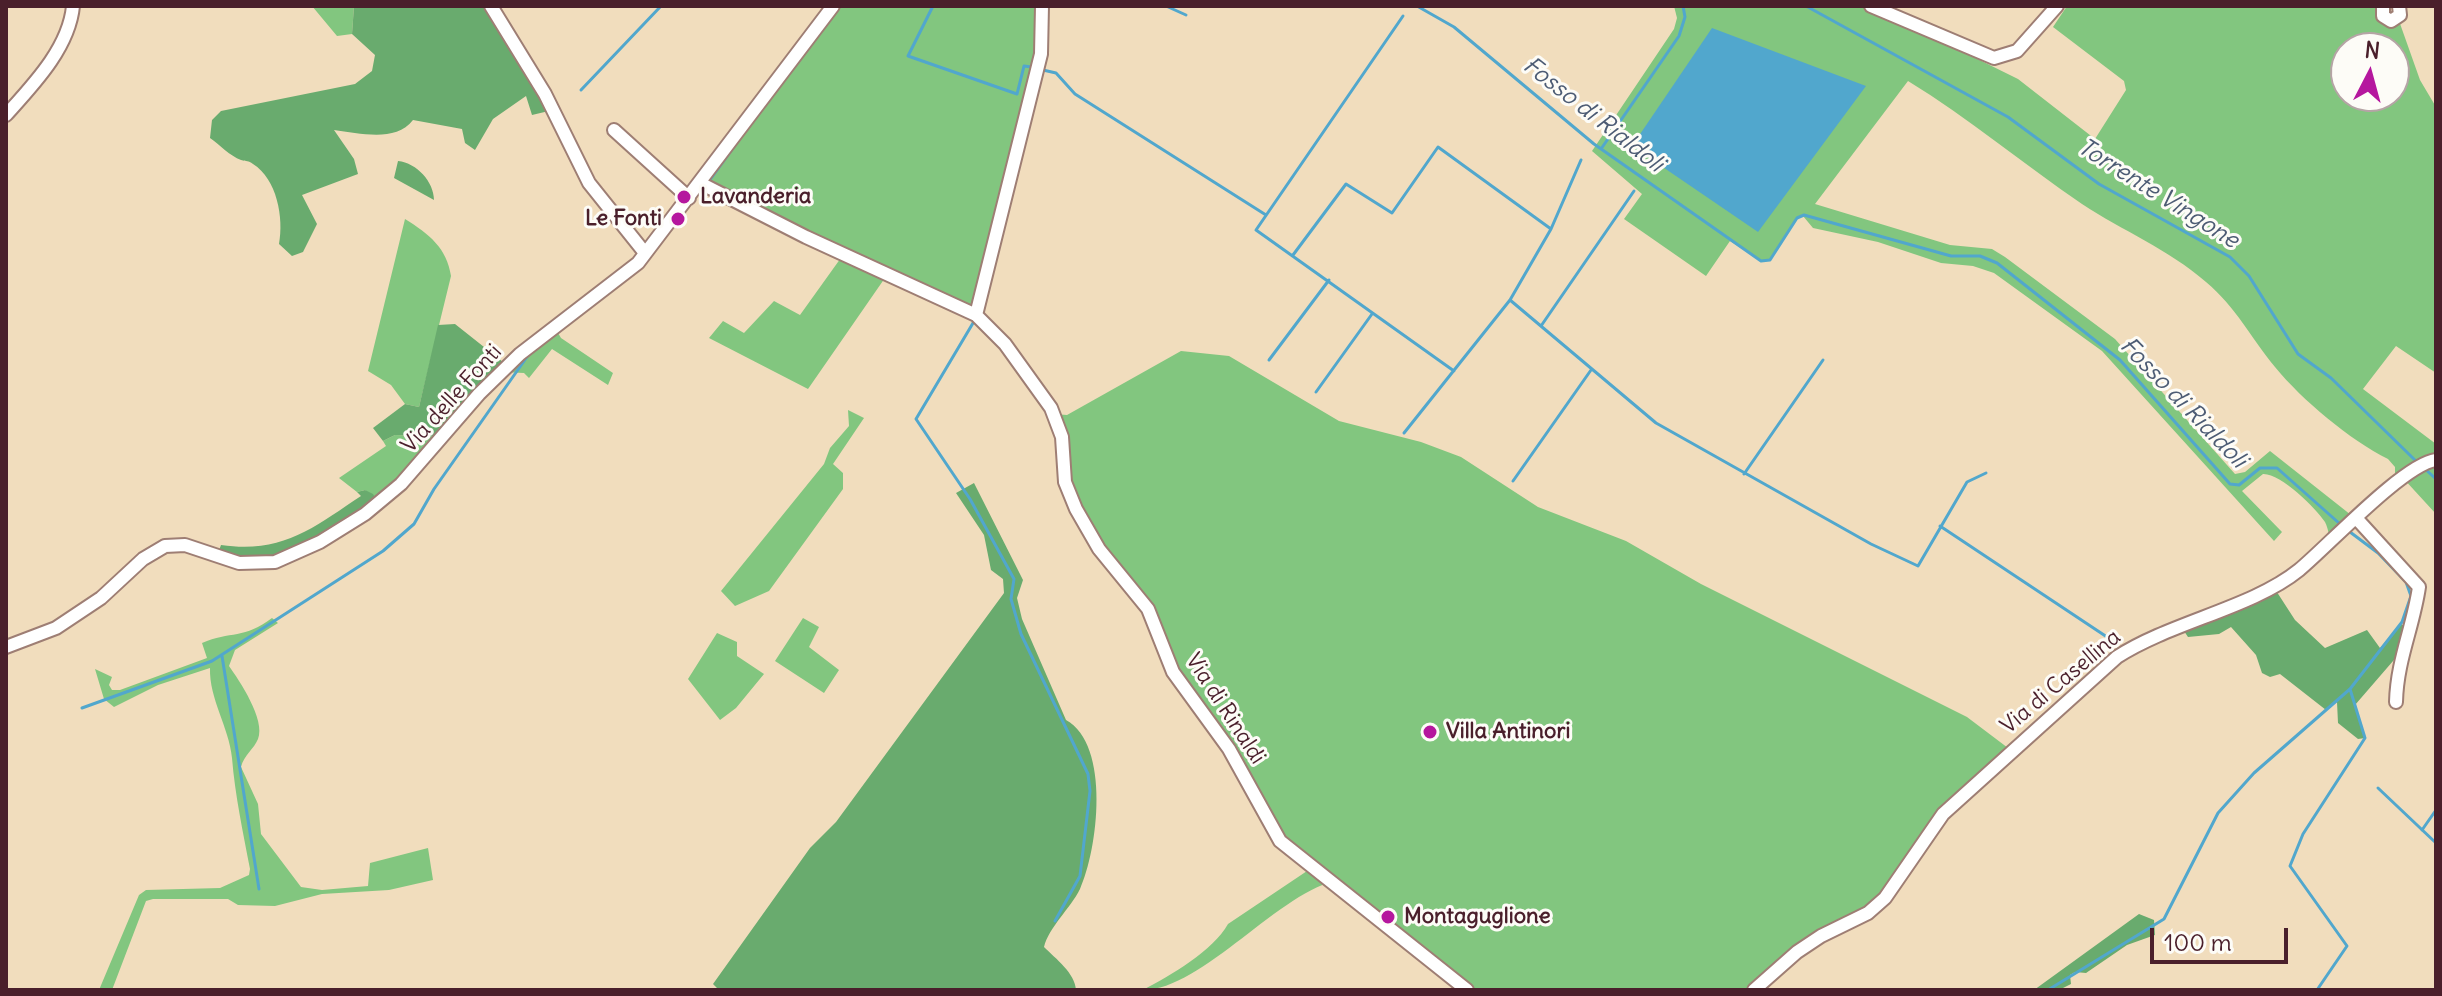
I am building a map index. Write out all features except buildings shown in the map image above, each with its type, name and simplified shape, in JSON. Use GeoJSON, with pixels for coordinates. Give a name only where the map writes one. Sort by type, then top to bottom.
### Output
{"type":"FeatureCollection","features":[{"type":"Feature","properties":{"kind":"street"},"geometry":{"type":"LineString","coordinates":[[6,115],[37,81],[58,48],[73,6]]}},
{"type":"Feature","properties":{"kind":"street"},"geometry":{"type":"LineString","coordinates":[[491,6],[545,94],[589,183],[645,253]]}},
{"type":"Feature","properties":{"kind":"street","name":"Via delle Fonti"},"geometry":{"type":"LineString","coordinates":[[6,647],[56,628],[101,598],[143,559],[165,546],[185,545],[239,563],[275,562],[320,542],[365,514],[401,484],[479,394],[520,354],[645,253],[833,6]]}},
{"type":"Feature","properties":{"kind":"street"},"geometry":{"type":"LineString","coordinates":[[976,315],[1041,54],[1042,6]]}},
{"type":"Feature","properties":{"kind":"street"},"geometry":{"type":"LineString","coordinates":[[1871,6],[1994,58],[2017,51],[2057,6]]}},
{"type":"Feature","properties":{"kind":"street"},"geometry":{"type":"LineString","coordinates":[[2381,7],[2385,19],[2393,21],[2400,15],[2400,7]]}},
{"type":"Feature","properties":{"kind":"street"},"geometry":{"type":"LineString","coordinates":[[614,130],[689,198]]}},
{"type":"Feature","properties":{"kind":"street","name":"Via di Rinaldi"},"geometry":{"type":"LineString","coordinates":[[700,183],[843,255],[976,315],[1005,344],[1051,408],[1062,437],[1065,482],[1076,509],[1099,549],[1148,609],[1173,672],[1229,749],[1280,841],[1467,990]]}},
{"type":"Feature","properties":{"kind":"street","name":"Via di Casellina"},"geometry":{"type":"LineString","coordinates":[[1754,990],[1797,952],[1868,913],[1885,898],[1943,814],[2117,657],[2144,639],[2283,581],[2410,471],[2434,460]]}},
{"type":"Feature","properties":{"kind":"street"},"geometry":{"type":"LineString","coordinates":[[2355,521],[2419,587],[2406,646],[2397,666],[2396,702]]}},
{"type":"Feature","properties":{"kind":"green space"},"geometry":{"type":"Polygon","coordinates":[[[312,6],[354,6],[352,34],[337,36],[312,6]]]}},
{"type":"Feature","properties":{"kind":"green space"},"geometry":{"type":"Polygon","coordinates":[[[354,6],[491,6],[553,110],[532,115],[526,96],[493,119],[475,150],[465,143],[462,129],[413,120],[397,132],[387,134],[334,130],[354,159],[358,174],[302,195],[317,224],[303,252],[292,256],[279,244],[279,211],[268,179],[251,163],[233,156],[210,138],[212,120],[221,111],[355,84],[372,71],[375,55],[352,34],[354,6]]]}},
{"type":"Feature","properties":{"kind":"green space"},"geometry":{"type":"Polygon","coordinates":[[[833,6],[1042,6],[1041,54],[976,315],[887,275],[808,389],[709,338],[723,321],[744,333],[774,301],[800,315],[843,255],[700,183],[833,6]]]}},
{"type":"Feature","properties":{"kind":"green space"},"geometry":{"type":"Polygon","coordinates":[[[1674,6],[1870,6],[2018,79],[2095,139],[2126,90],[2124,81],[2053,27],[2067,6],[2380,6],[2383,16],[2398,18],[2403,32],[2330,32],[2330,112],[2410,112],[2410,52],[2420,80],[2436,107],[2436,373],[2396,346],[2363,389],[2436,444],[2436,514],[2403,478],[2333,540],[2325,522],[2306,500],[2279,479],[2263,474],[2242,491],[2282,532],[2274,541],[2102,351],[1994,273],[1973,266],[1941,263],[1878,242],[1813,228],[1803,216],[1797,218],[1770,260],[1761,261],[1730,241],[1706,276],[1624,219],[1642,194],[1592,151],[1674,29],[1677,18],[1674,6]],[[1908,81],[1815,204],[1950,245],[1992,249],[2005,257],[2115,339],[2235,474],[2245,472],[2270,451],[2351,515],[2395,474],[2395,467],[2388,459],[2343,430],[2299,393],[2275,367],[2235,312],[2206,282],[2161,250],[2082,204],[1908,81]]]}},
{"type":"Feature","properties":{"kind":"green space"},"geometry":{"type":"Polygon","coordinates":[[[398,161],[412,165],[423,174],[434,200],[394,178],[398,161]]]}},
{"type":"Feature","properties":{"kind":"green space"},"geometry":{"type":"Polygon","coordinates":[[[405,219],[436,243],[446,257],[451,276],[419,407],[405,404],[391,385],[368,371],[405,219]]]}},
{"type":"Feature","properties":{"kind":"green space"},"geometry":{"type":"Polygon","coordinates":[[[455,324],[508,366],[444,437],[395,435],[383,441],[373,428],[405,404],[419,407],[438,325],[455,324]]]}},
{"type":"Feature","properties":{"kind":"green space"},"geometry":{"type":"Polygon","coordinates":[[[554,326],[561,338],[613,373],[608,385],[552,349],[529,378],[524,373],[502,372],[554,326]]]}},
{"type":"Feature","properties":{"kind":"green space"},"geometry":{"type":"Polygon","coordinates":[[[1181,351],[1229,356],[1339,421],[1421,442],[1461,457],[1538,507],[1626,541],[1701,584],[1967,717],[2012,751],[1965,792],[1885,898],[1821,936],[1754,990],[1475,990],[1340,880],[1317,887],[1293,901],[1191,974],[1166,986],[1143,990],[1190,962],[1212,944],[1228,924],[1313,867],[1280,841],[1229,749],[1173,672],[1156,624],[1076,509],[1054,414],[1067,415],[1181,351]]]}},
{"type":"Feature","properties":{"kind":"green space"},"geometry":{"type":"Polygon","coordinates":[[[848,410],[864,418],[833,464],[843,473],[843,489],[769,591],[735,606],[721,591],[824,464],[830,448],[849,426],[848,410]]]}},
{"type":"Feature","properties":{"kind":"green space"},"geometry":{"type":"Polygon","coordinates":[[[395,435],[444,437],[378,503],[365,490],[357,492],[339,478],[386,446],[383,441],[395,435]]]}},
{"type":"Feature","properties":{"kind":"green space"},"geometry":{"type":"Polygon","coordinates":[[[974,483],[1023,580],[1017,598],[1022,619],[1066,720],[1080,733],[1090,751],[1095,774],[1095,825],[1086,872],[1080,889],[1050,932],[1044,947],[1069,972],[1076,990],[719,990],[713,984],[810,848],[836,822],[1004,593],[1003,579],[991,570],[984,535],[956,493],[974,483]]]}},
{"type":"Feature","properties":{"kind":"green space"},"geometry":{"type":"Polygon","coordinates":[[[365,490],[373,494],[378,503],[275,562],[217,556],[221,545],[262,546],[296,536],[344,508],[361,496],[357,492],[365,490]]]}},
{"type":"Feature","properties":{"kind":"green space"},"geometry":{"type":"Polygon","coordinates":[[[2273,586],[2295,620],[2325,648],[2367,630],[2380,648],[2401,624],[2410,629],[2406,646],[2355,705],[2365,738],[2358,739],[2338,723],[2337,702],[2326,710],[2280,674],[2270,677],[2262,673],[2256,655],[2231,627],[2219,634],[2188,637],[2180,625],[2273,586]]]}},
{"type":"Feature","properties":{"kind":"green space"},"geometry":{"type":"Polygon","coordinates":[[[272,618],[278,623],[235,650],[229,666],[250,701],[258,722],[258,739],[241,767],[258,804],[261,834],[301,887],[322,890],[368,886],[370,863],[428,848],[433,880],[389,890],[322,894],[275,906],[238,905],[228,899],[146,901],[112,990],[99,990],[139,895],[146,890],[220,888],[249,875],[250,869],[230,747],[213,691],[210,668],[158,685],[114,707],[104,699],[95,669],[112,677],[109,685],[112,690],[120,690],[207,658],[202,643],[254,629],[272,618]]]}},
{"type":"Feature","properties":{"kind":"green space"},"geometry":{"type":"Polygon","coordinates":[[[803,618],[819,627],[809,647],[839,670],[824,693],[775,661],[803,618]]]}},
{"type":"Feature","properties":{"kind":"green space"},"geometry":{"type":"Polygon","coordinates":[[[717,633],[737,642],[737,656],[764,674],[736,708],[720,720],[688,679],[717,633]]]}},
{"type":"Feature","properties":{"kind":"green space"},"geometry":{"type":"Polygon","coordinates":[[[2139,914],[2154,920],[2155,935],[2127,945],[2086,973],[2075,972],[2070,975],[2071,984],[2059,990],[2034,990],[2139,914]]]}},
{"type":"Feature","properties":{"kind":"water"},"geometry":{"type":"Polygon","coordinates":[[[1712,28],[1866,86],[1758,232],[1632,146],[1712,28]]]}},
{"type":"Feature","properties":{"kind":"waterway"},"geometry":{"type":"LineString","coordinates":[[581,90],[661,6]]}},
{"type":"Feature","properties":{"kind":"waterway"},"geometry":{"type":"LineString","coordinates":[[933,6],[908,56],[1017,94],[1024,66],[1032,67]]}},
{"type":"Feature","properties":{"kind":"waterway"},"geometry":{"type":"LineString","coordinates":[[1166,6],[1186,15]]}},
{"type":"Feature","properties":{"kind":"waterway","name":"Fosso di Rialdoli"},"geometry":{"type":"LineString","coordinates":[[1417,6],[1454,27],[1594,144],[1761,261],[1770,260],[1797,218],[1804,215],[1951,256],[1980,256],[1997,263],[2120,360],[2230,484],[2239,485],[2260,468],[2277,468],[2340,524]]}},
{"type":"Feature","properties":{"kind":"waterway"},"geometry":{"type":"LineString","coordinates":[[1601,149],[1679,36],[1685,17],[1683,6]]}},
{"type":"Feature","properties":{"kind":"waterway","name":"Torrente Vingone"},"geometry":{"type":"LineString","coordinates":[[1806,6],[2008,117],[2099,184],[2230,257],[2249,276],[2298,354],[2331,378],[2418,463]]}},
{"type":"Feature","properties":{"kind":"waterway"},"geometry":{"type":"LineString","coordinates":[[1403,16],[1256,230],[1454,371]]}},
{"type":"Feature","properties":{"kind":"waterway"},"geometry":{"type":"LineString","coordinates":[[1043,70],[1056,73],[1075,94],[1266,215]]}},
{"type":"Feature","properties":{"kind":"waterway"},"geometry":{"type":"LineString","coordinates":[[709,181],[735,145]]}},
{"type":"Feature","properties":{"kind":"waterway"},"geometry":{"type":"LineString","coordinates":[[1293,255],[1346,184],[1392,213],[1438,147],[1551,229]]}},
{"type":"Feature","properties":{"kind":"waterway"},"geometry":{"type":"LineString","coordinates":[[1404,433],[1510,300],[1551,229],[1581,160]]}},
{"type":"Feature","properties":{"kind":"waterway"},"geometry":{"type":"LineString","coordinates":[[1541,326],[1634,191]]}},
{"type":"Feature","properties":{"kind":"waterway"},"geometry":{"type":"LineString","coordinates":[[1269,360],[1329,280]]}},
{"type":"Feature","properties":{"kind":"waterway"},"geometry":{"type":"LineString","coordinates":[[982,313],[987,294]]}},
{"type":"Feature","properties":{"kind":"waterway"},"geometry":{"type":"LineString","coordinates":[[1510,300],[1656,423],[1871,544],[1918,566],[1967,482],[1986,473]]}},
{"type":"Feature","properties":{"kind":"waterway"},"geometry":{"type":"LineString","coordinates":[[1316,392],[1372,314]]}},
{"type":"Feature","properties":{"kind":"waterway"},"geometry":{"type":"LineString","coordinates":[[976,318],[916,419],[970,499],[1014,579],[1011,599],[1021,634],[1088,774],[1090,791],[1080,876],[1055,921]]}},
{"type":"Feature","properties":{"kind":"waterway"},"geometry":{"type":"LineString","coordinates":[[82,708],[212,661],[383,551],[414,524],[434,489],[529,354]]}},
{"type":"Feature","properties":{"kind":"waterway"},"geometry":{"type":"LineString","coordinates":[[1744,474],[1823,360]]}},
{"type":"Feature","properties":{"kind":"waterway"},"geometry":{"type":"LineString","coordinates":[[1513,481],[1591,370]]}},
{"type":"Feature","properties":{"kind":"waterway","name":"Torrente Vingone"},"geometry":{"type":"LineString","coordinates":[[2424,468],[2436,479]]}},
{"type":"Feature","properties":{"kind":"waterway"},"geometry":{"type":"LineString","coordinates":[[1940,526],[2113,641]]}},
{"type":"Feature","properties":{"kind":"waterway","name":"Fosso di Rialdoli"},"geometry":{"type":"LineString","coordinates":[[2048,990],[2164,919],[2218,813],[2254,773],[2350,689],[2402,622],[2411,596],[2406,582],[2378,553],[2346,529]]}},
{"type":"Feature","properties":{"kind":"waterway"},"geometry":{"type":"LineString","coordinates":[[222,656],[259,889]]}},
{"type":"Feature","properties":{"kind":"waterway"},"geometry":{"type":"LineString","coordinates":[[2317,990],[2347,946],[2290,866],[2303,834],[2365,738],[2350,689]]}},
{"type":"Feature","properties":{"kind":"waterway"},"geometry":{"type":"LineString","coordinates":[[2378,788],[2436,843]]}},
{"type":"Feature","properties":{"kind":"waterway"},"geometry":{"type":"LineString","coordinates":[[2422,830],[2436,810]]}},
{"type":"Feature","properties":{"kind":"place","name":"Lavanderia"},"geometry":{"type":"Point","coordinates":[684,197]}},
{"type":"Feature","properties":{"kind":"place","name":"Le Fonti"},"geometry":{"type":"Point","coordinates":[678,219]}},
{"type":"Feature","properties":{"kind":"place","name":"Villa Antinori"},"geometry":{"type":"Point","coordinates":[1430,732]}},
{"type":"Feature","properties":{"kind":"place","name":"Montaguglione"},"geometry":{"type":"Point","coordinates":[1388,917]}}]}
